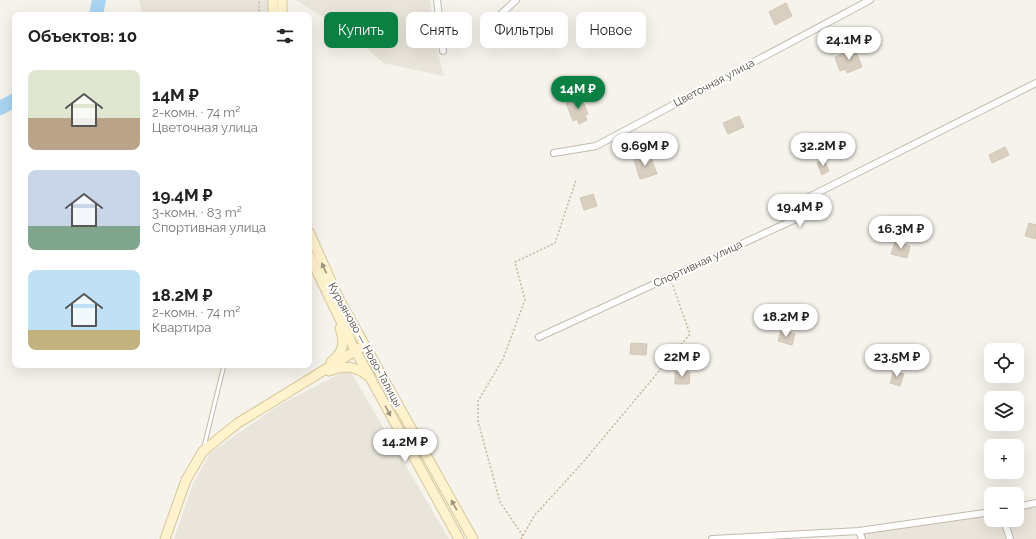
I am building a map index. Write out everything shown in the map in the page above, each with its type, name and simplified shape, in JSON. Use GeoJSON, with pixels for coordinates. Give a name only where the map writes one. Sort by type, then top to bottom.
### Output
{"type":"FeatureCollection","features":[{"type":"Feature","properties":{"kind":"main road"},"geometry":{"type":"LineString","coordinates":[[273,0],[273,12]]}},
{"type":"Feature","properties":{"kind":"main road"},"geometry":{"type":"LineString","coordinates":[[282,0],[282,12]]}},
{"type":"Feature","properties":{"kind":"main road","name":"Курьяново — Ново-Талицы"},"geometry":{"type":"LineString","coordinates":[[312,239],[340,301],[473,539]]}},
{"type":"Feature","properties":{"kind":"main road","name":"Курьяново — Ново-Талицы"},"geometry":{"type":"LineString","coordinates":[[312,261],[369,377],[459,539]]}},
{"type":"Feature","properties":{"kind":"main road"},"geometry":{"type":"LineString","coordinates":[[311,378],[335,359],[343,348],[343,336],[333,306]]}},
{"type":"Feature","properties":{"kind":"main road"},"geometry":{"type":"LineString","coordinates":[[165,539],[186,480],[203,452],[238,423],[365,345]]}},
{"type":"Feature","properties":{"kind":"main road"},"geometry":{"type":"LineString","coordinates":[[311,378],[337,368],[346,367],[359,370],[369,377]]}},
{"type":"Feature","properties":{"kind":"street"},"geometry":{"type":"LineString","coordinates":[[436,0],[443,51]]}},
{"type":"Feature","properties":{"kind":"street"},"geometry":{"type":"LineString","coordinates":[[503,12],[516,0]]}},
{"type":"Feature","properties":{"kind":"street","name":"Цветочная улица"},"geometry":{"type":"LineString","coordinates":[[554,153],[596,146],[870,0]]}},
{"type":"Feature","properties":{"kind":"street","name":"Спортивная улица"},"geometry":{"type":"LineString","coordinates":[[539,337],[800,217],[803,200],[1036,83]]}},
{"type":"Feature","properties":{"kind":"street"},"geometry":{"type":"LineString","coordinates":[[1024,506],[1036,503]]}},
{"type":"Feature","properties":{"kind":"street"},"geometry":{"type":"LineString","coordinates":[[712,539],[758,538],[859,531],[984,513]]}},
{"type":"Feature","properties":{"kind":"street"},"geometry":{"type":"LineString","coordinates":[[1006,527],[1010,539]]}},
{"type":"Feature","properties":{"kind":"street"},"geometry":{"type":"LineString","coordinates":[[859,531],[862,539]]}},
{"type":"Feature","properties":{"kind":"lane"},"geometry":{"type":"LineString","coordinates":[[203,452],[223,368]]}},
{"type":"Feature","properties":{"kind":"path"},"geometry":{"type":"LineString","coordinates":[[257,12],[259,0]]}},
{"type":"Feature","properties":{"kind":"path"},"geometry":{"type":"LineString","coordinates":[[523,536],[500,502],[478,420],[478,401],[503,359],[525,300],[515,262],[555,243],[576,180]]}},
{"type":"Feature","properties":{"kind":"path"},"geometry":{"type":"LineString","coordinates":[[521,539],[534,516],[584,461],[690,334],[670,277]]}},
{"type":"Feature","properties":{"kind":"shaded area"},"geometry":{"type":"Polygon","coordinates":[[[139,0],[268,0],[269,12],[141,12],[139,0]]]}},
{"type":"Feature","properties":{"kind":"shaded area"},"geometry":{"type":"Polygon","coordinates":[[[296,0],[430,0],[432,12],[406,12],[406,48],[437,48],[444,76],[383,63],[367,48],[398,48],[398,12],[324,12],[324,18],[296,0]]]}},
{"type":"Feature","properties":{"kind":"shaded area"},"geometry":{"type":"Polygon","coordinates":[[[349,369],[449,539],[174,539],[193,484],[210,453],[279,405],[349,369]]]}},
{"type":"Feature","properties":{"kind":"shaded area"},"geometry":{"type":"Polygon","coordinates":[[[1036,505],[1036,539],[1013,539],[1009,527],[1024,527],[1024,508],[1036,505]]]}},
{"type":"Feature","properties":{"kind":"shaded area"},"geometry":{"type":"Polygon","coordinates":[[[984,515],[984,527],[1005,527],[1009,539],[864,539],[862,532],[984,515]]]}},
{"type":"Feature","properties":{"kind":"building"},"geometry":{"type":"Polygon","coordinates":[[[786,3],[792,16],[775,25],[769,12],[786,3]]]}},
{"type":"Feature","properties":{"kind":"building"},"geometry":{"type":"Polygon","coordinates":[[[855,49],[862,67],[847,73],[846,69],[840,71],[835,57],[855,49]]]}},
{"type":"Feature","properties":{"kind":"building"},"geometry":{"type":"Polygon","coordinates":[[[581,97],[588,114],[585,115],[587,120],[579,124],[577,119],[573,121],[566,103],[581,97]]]}},
{"type":"Feature","properties":{"kind":"building"},"geometry":{"type":"Polygon","coordinates":[[[739,116],[744,127],[728,134],[723,123],[739,116]]]}},
{"type":"Feature","properties":{"kind":"building"},"geometry":{"type":"Polygon","coordinates":[[[1005,147],[1009,155],[992,163],[989,155],[1005,147]]]}},
{"type":"Feature","properties":{"kind":"building"},"geometry":{"type":"Polygon","coordinates":[[[650,155],[657,174],[640,179],[634,160],[650,155]]]}},
{"type":"Feature","properties":{"kind":"building"},"geometry":{"type":"Polygon","coordinates":[[[824,160],[829,171],[822,175],[817,163],[824,160]]]}},
{"type":"Feature","properties":{"kind":"building"},"geometry":{"type":"Polygon","coordinates":[[[593,194],[597,206],[584,210],[580,198],[593,194]]]}},
{"type":"Feature","properties":{"kind":"building"},"geometry":{"type":"Polygon","coordinates":[[[1029,223],[1036,225],[1036,239],[1025,236],[1029,223]]]}},
{"type":"Feature","properties":{"kind":"building"},"geometry":{"type":"Polygon","coordinates":[[[895,242],[910,246],[907,258],[891,254],[895,242]]]}},
{"type":"Feature","properties":{"kind":"building"},"geometry":{"type":"Polygon","coordinates":[[[781,330],[795,334],[792,345],[778,341],[781,330]]]}},
{"type":"Feature","properties":{"kind":"building"},"geometry":{"type":"Polygon","coordinates":[[[631,343],[647,344],[646,355],[630,354],[631,343]]]}},
{"type":"Feature","properties":{"kind":"building"},"geometry":{"type":"Polygon","coordinates":[[[894,371],[904,374],[900,386],[890,383],[894,371]]]}},
{"type":"Feature","properties":{"kind":"building"},"geometry":{"type":"Polygon","coordinates":[[[675,372],[690,372],[689,384],[675,384],[675,372]]]}},
{"type":"Feature","properties":{"kind":"waterway"},"geometry":{"type":"LineString","coordinates":[[97,12],[99,0]]}},
{"type":"Feature","properties":{"kind":"waterway"},"geometry":{"type":"LineString","coordinates":[[0,108],[12,102]]}}]}
